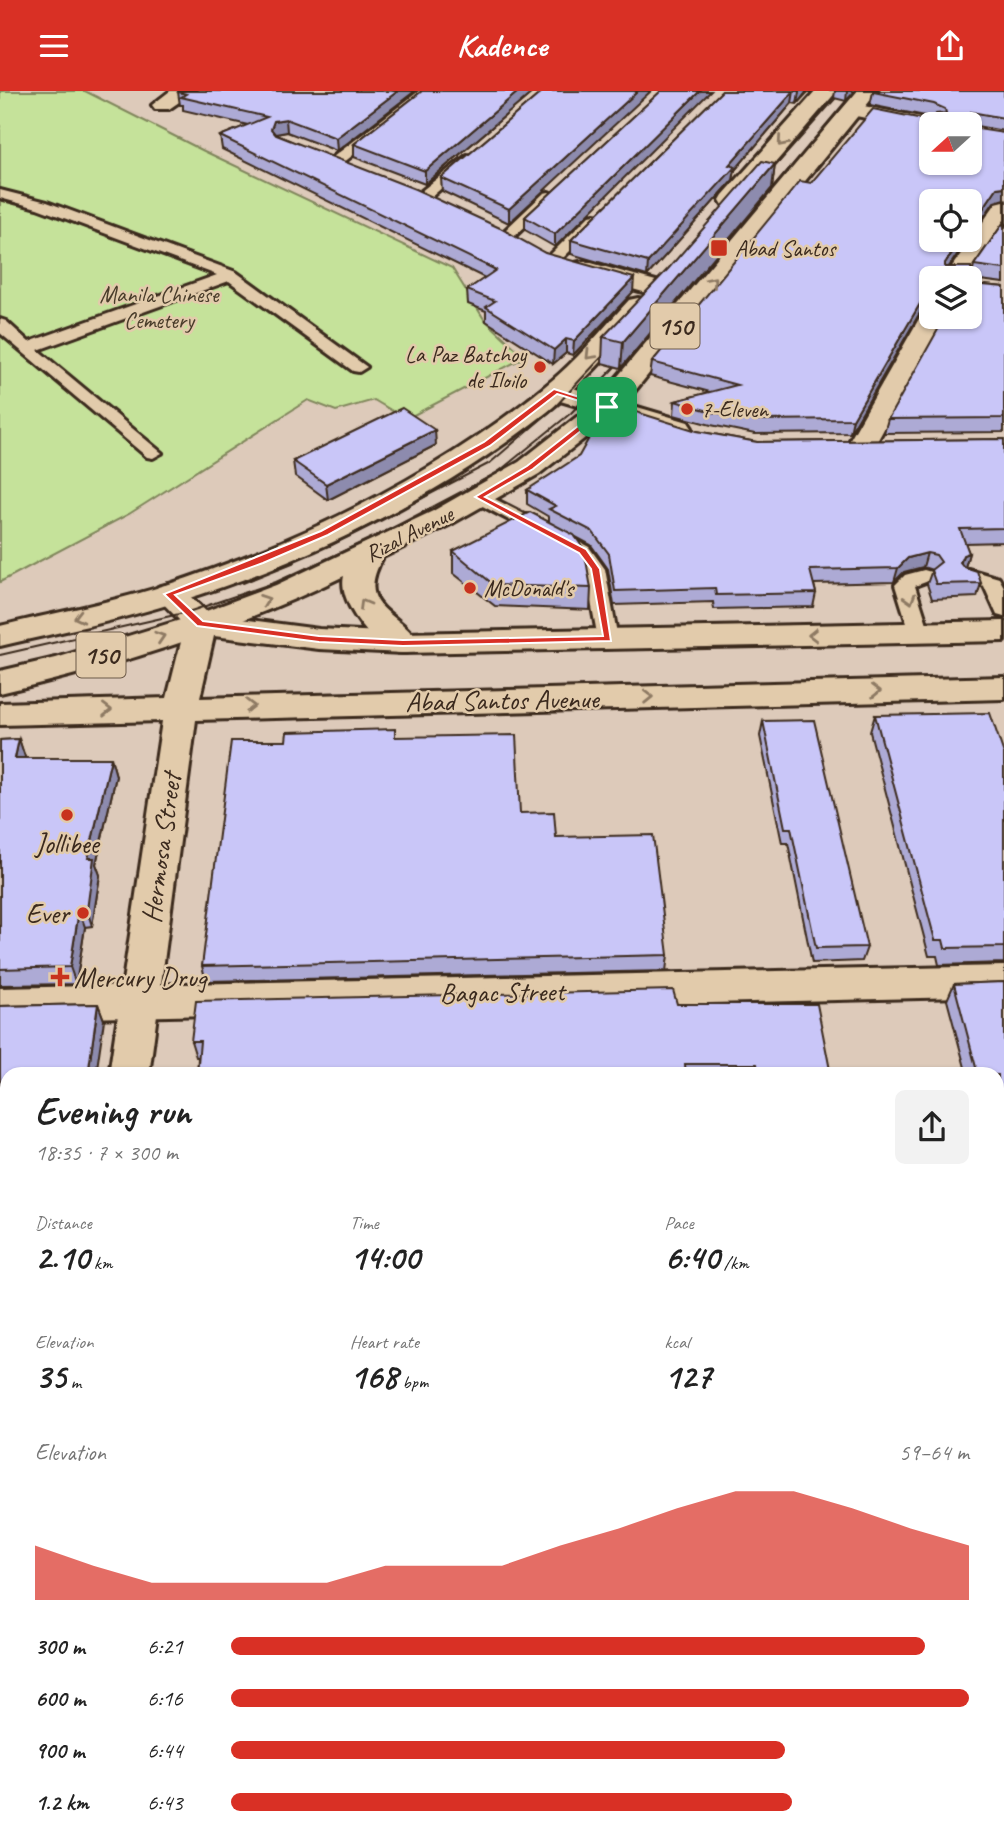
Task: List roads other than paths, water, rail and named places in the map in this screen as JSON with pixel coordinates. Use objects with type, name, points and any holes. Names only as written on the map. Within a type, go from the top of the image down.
[{"type":"main road","points":[[162,105],[185,91]]},
{"type":"main road","points":[[718,215],[830,91],[919,121]]},
{"type":"main road","name":"Rizal Avenue","points":[[0,682],[61,668],[201,624],[287,592],[370,554],[530,467],[607,407],[861,100]]},
{"type":"main road","points":[[312,150],[363,170]]},
{"type":"main road","points":[[401,185],[449,206]]},
{"type":"main road","points":[[976,266],[1004,208]]},
{"type":"main road","points":[[485,223],[554,259],[654,288]]},
{"type":"main road","name":"Rizal Avenue","points":[[0,636],[169,594],[260,561],[324,533],[487,444],[556,391],[672,267]]},
{"type":"main road","points":[[861,445],[926,329]]},
{"type":"main road","points":[[556,391],[706,436]]},
{"type":"main road","points":[[370,554],[359,569],[356,583],[359,599],[383,628],[403,643]]},
{"type":"main road","points":[[169,594],[201,624]]},
{"type":"main road","name":"Abad Santos Avenue","points":[[201,624],[319,639],[403,643],[1004,631]]},
{"type":"main road","name":"Hermosa Street","points":[[130,1067],[181,708],[201,624]]},
{"type":"main road","name":"Abad Santos Avenue","points":[[0,714],[1004,688]]},
{"type":"main road","name":"Bagac Street","points":[[0,1004],[1004,981]]},
{"type":"lane","points":[[338,160],[427,91]]},
{"type":"lane","points":[[425,195],[476,152]]},
{"type":"lane","points":[[509,234],[557,189]]},
{"type":"lane","points":[[0,194],[42,205],[231,275],[359,367]]},
{"type":"lane","points":[[554,259],[603,210]]},
{"type":"lane","points":[[26,349],[231,275]]},
{"type":"lane","points":[[0,324],[26,349],[153,453]]},
{"type":"lane","points":[[479,497],[582,551],[595,569],[608,639]]},
{"type":"lane","points":[[968,575],[992,582],[1004,611]]},
{"type":"lane","points":[[920,633],[905,585],[912,579],[924,576]]},
{"type":"tram line","points":[[763,180],[842,91]]},
{"type":"tram line","points":[[676,301],[856,91]]},
{"type":"tram line","points":[[330,546],[490,463],[553,409],[615,343]]},
{"type":"tram line","points":[[0,655],[188,612],[276,582],[381,534],[497,473],[571,413],[628,353]]},
{"type":"tram line","points":[[243,583],[295,562]]},
{"type":"place","name":"Abad Santos","points":[[719,248]]},
{"type":"place","name":"La Paz Batchoy de Iloilo","points":[[540,367]]},
{"type":"place","name":"7-Eleven","points":[[687,409]]},
{"type":"place","name":"McDonald's","points":[[470,588]]},
{"type":"place","name":"Jollibee","points":[[67,815]]},
{"type":"place","name":"Ever","points":[[83,913]]},
{"type":"place","name":"Mercury Drug","points":[[60,977]]},
{"type":"park label","name":"Manila Chinese Cemetery","points":[[159,307]]}]
